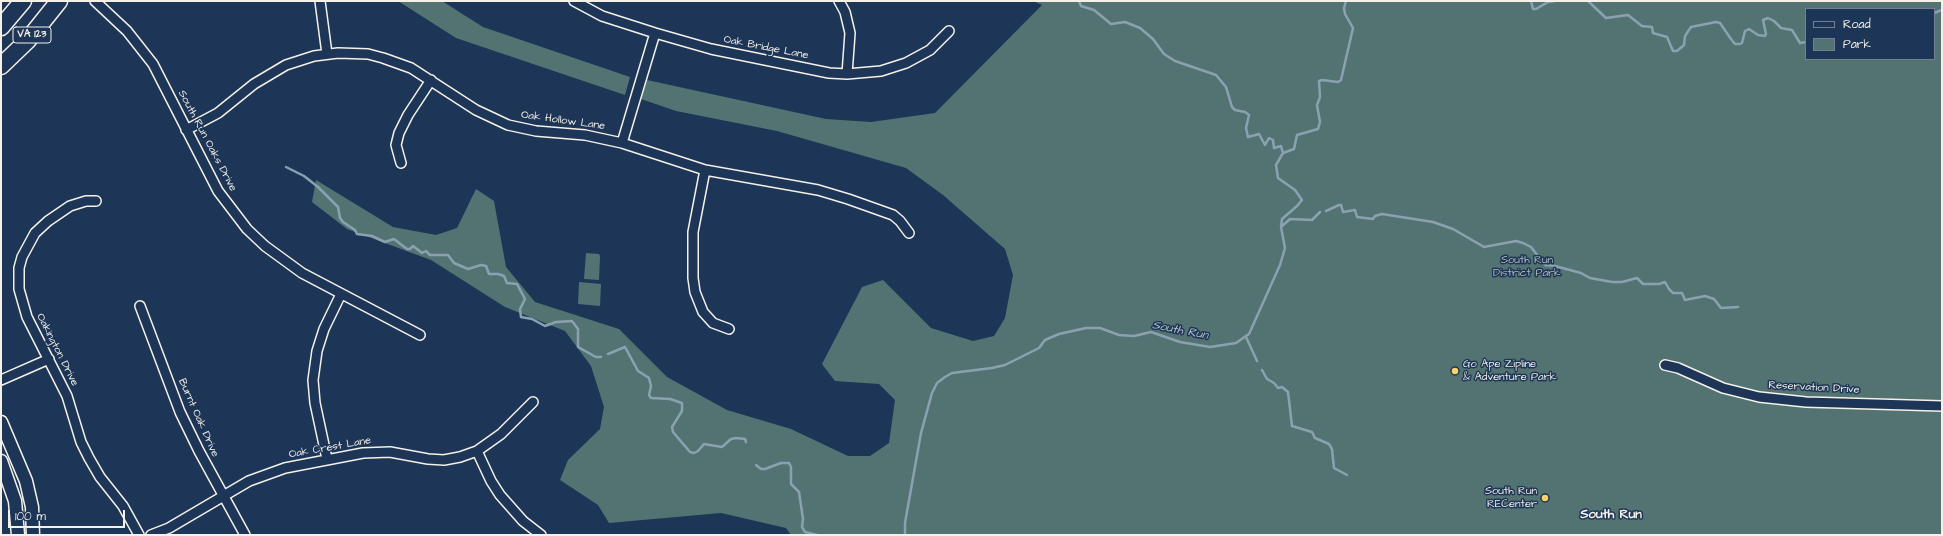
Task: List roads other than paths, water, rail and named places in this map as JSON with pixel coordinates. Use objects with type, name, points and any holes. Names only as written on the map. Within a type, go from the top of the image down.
[{"type":"highway","name":"VA 123","points":[[1,27],[23,1]]},
{"type":"highway","name":"VA 123","points":[[1,66],[27,41],[59,1]]},
{"type":"main road","points":[[1,422],[26,481],[32,507],[33,535]]},
{"type":"main road","points":[[1,461],[15,501],[18,535]]},
{"type":"street","name":"South Run Oaks Drive","points":[[95,1],[118,21],[141,48],[162,80],[218,191],[247,229],[286,262],[341,294],[420,335]]},
{"type":"street","points":[[320,1],[327,54]]},
{"type":"street","name":"Oak Bridge Lane","points":[[574,1],[584,4],[602,16],[710,49],[829,73],[847,74],[881,71],[906,63],[930,50],[948,31]]},
{"type":"street","points":[[839,1],[845,12],[850,33],[847,74]]},
{"type":"street","points":[[622,143],[655,33]]},
{"type":"street","name":"Oak Hollow Lane","points":[[186,130],[218,113],[254,84],[274,71],[301,59],[327,54],[354,53],[383,58],[411,68],[476,110],[508,125],[536,131],[585,135],[622,143],[705,170],[790,184],[848,199],[893,215],[900,221],[909,233]]},
{"type":"street","points":[[401,163],[396,144],[399,133],[431,80]]},
{"type":"street","points":[[705,170],[693,232],[693,278],[703,312],[713,323],[729,330]]},
{"type":"street","name":"Oakington Drive","points":[[96,201],[76,203],[48,221],[32,238],[22,258],[18,280],[21,300],[27,317],[67,396],[81,442],[100,477],[123,506],[139,535]]},
{"type":"street","points":[[327,459],[315,403],[313,380],[315,360],[324,329],[341,294]]},
{"type":"street","name":"Burnt Oak Drive","points":[[140,306],[180,412],[223,496],[245,535]]},
{"type":"street","points":[[1,380],[49,359]]},
{"type":"street","name":"Reservation Drive","points":[[1666,365],[1678,368],[1723,388],[1759,397],[1806,402],[1942,406]]},
{"type":"street","name":"Oak Crest Lane","points":[[151,535],[169,528],[249,481],[269,473],[327,459],[380,451],[444,460],[460,457],[477,451],[501,434],[533,402]]},
{"type":"street","points":[[477,451],[491,481],[500,495],[523,521],[541,535]]},
{"type":"waterway","points":[[1079,1],[1081,6],[1094,10],[1111,24],[1125,22],[1140,28],[1153,39],[1164,54],[1175,61],[1216,75],[1226,87],[1232,107],[1235,110],[1245,112],[1249,115],[1246,128],[1248,137],[1259,134],[1265,145],[1269,138],[1273,140],[1274,148],[1281,146],[1283,153]]},
{"type":"waterway","name":"South Run","points":[[905,535],[905,523],[921,433],[932,393],[937,383],[945,377],[952,373],[1005,365],[1039,348],[1045,340],[1059,334],[1086,328],[1100,328],[1119,335],[1134,336],[1151,332],[1180,342],[1210,347],[1236,343],[1249,334],[1280,265],[1285,248],[1281,227],[1282,219],[1302,200],[1295,190],[1278,178],[1276,165],[1283,153],[1294,149],[1297,135],[1318,129],[1320,122],[1317,105],[1320,97],[1319,81],[1338,82],[1341,80],[1353,28],[1345,14],[1344,8],[1346,1]]},
{"type":"waterway","points":[[1531,1],[1533,9],[1536,9],[1548,2],[1555,1]]},
{"type":"waterway","points":[[1588,1],[1606,18],[1628,15],[1642,26],[1652,27],[1653,33],[1667,37],[1673,51],[1677,51],[1684,45],[1685,36],[1691,27],[1716,22],[1720,23],[1735,44],[1740,44],[1742,43],[1745,31],[1749,29],[1758,35],[1765,36],[1766,34],[1763,20],[1768,18],[1774,21],[1781,28],[1792,30],[1800,43],[1805,42]]},
{"type":"waterway","points":[[1935,13],[1942,10]]},
{"type":"waterway","points":[[286,167],[304,176],[318,187],[338,207],[340,218],[343,222],[355,230],[357,234],[372,236],[385,242],[394,239],[407,249],[410,249],[413,246],[422,253],[426,251],[430,255],[448,255],[454,263],[468,269],[481,265],[486,266],[489,274],[504,276],[507,283],[517,284],[525,299],[520,309],[521,317],[532,319],[545,326],[556,322],[572,321],[578,329],[578,347],[596,357],[601,357]]},
{"type":"waterway","points":[[1326,211],[1341,205],[1343,212],[1355,210],[1357,217],[1373,219],[1375,216],[1382,214],[1433,222],[1453,229],[1484,247],[1516,241],[1531,247],[1545,265],[1581,273],[1590,278],[1612,282],[1622,282],[1637,278],[1643,284],[1659,284],[1665,282],[1673,293],[1682,293],[1685,300],[1705,296],[1714,299],[1721,308],[1738,307]]},
{"type":"waterway","points":[[1281,227],[1290,219],[1312,220],[1320,212]]},
{"type":"waterway","points":[[1246,337],[1257,361]]},
{"type":"waterway","points":[[608,354],[625,347],[638,371],[649,378],[651,386],[649,395],[651,398],[670,399],[682,403],[682,411],[672,427],[673,432],[690,452],[694,453],[698,451],[704,444],[722,447],[731,439],[736,438],[745,439],[746,442]]},
{"type":"waterway","points":[[1262,370],[1267,379],[1274,383],[1278,388],[1282,387],[1288,392],[1292,426],[1312,432],[1315,438],[1329,444],[1332,449],[1334,468],[1347,475]]},
{"type":"waterway","points":[[756,465],[761,469],[765,469],[781,463],[789,463],[791,467],[791,484],[799,492],[803,519],[802,527],[805,532],[817,535]]},
{"type":"place","name":"Go Ape Zipline & Adventure Park","points":[[1455,371]]},
{"type":"place","name":"South Run RECenter","points":[[1545,498]]},
{"type":"district","name":"South Run","points":[[1611,515]]},
{"type":"park label","name":"South Run District Park","points":[[1527,267]]}]
